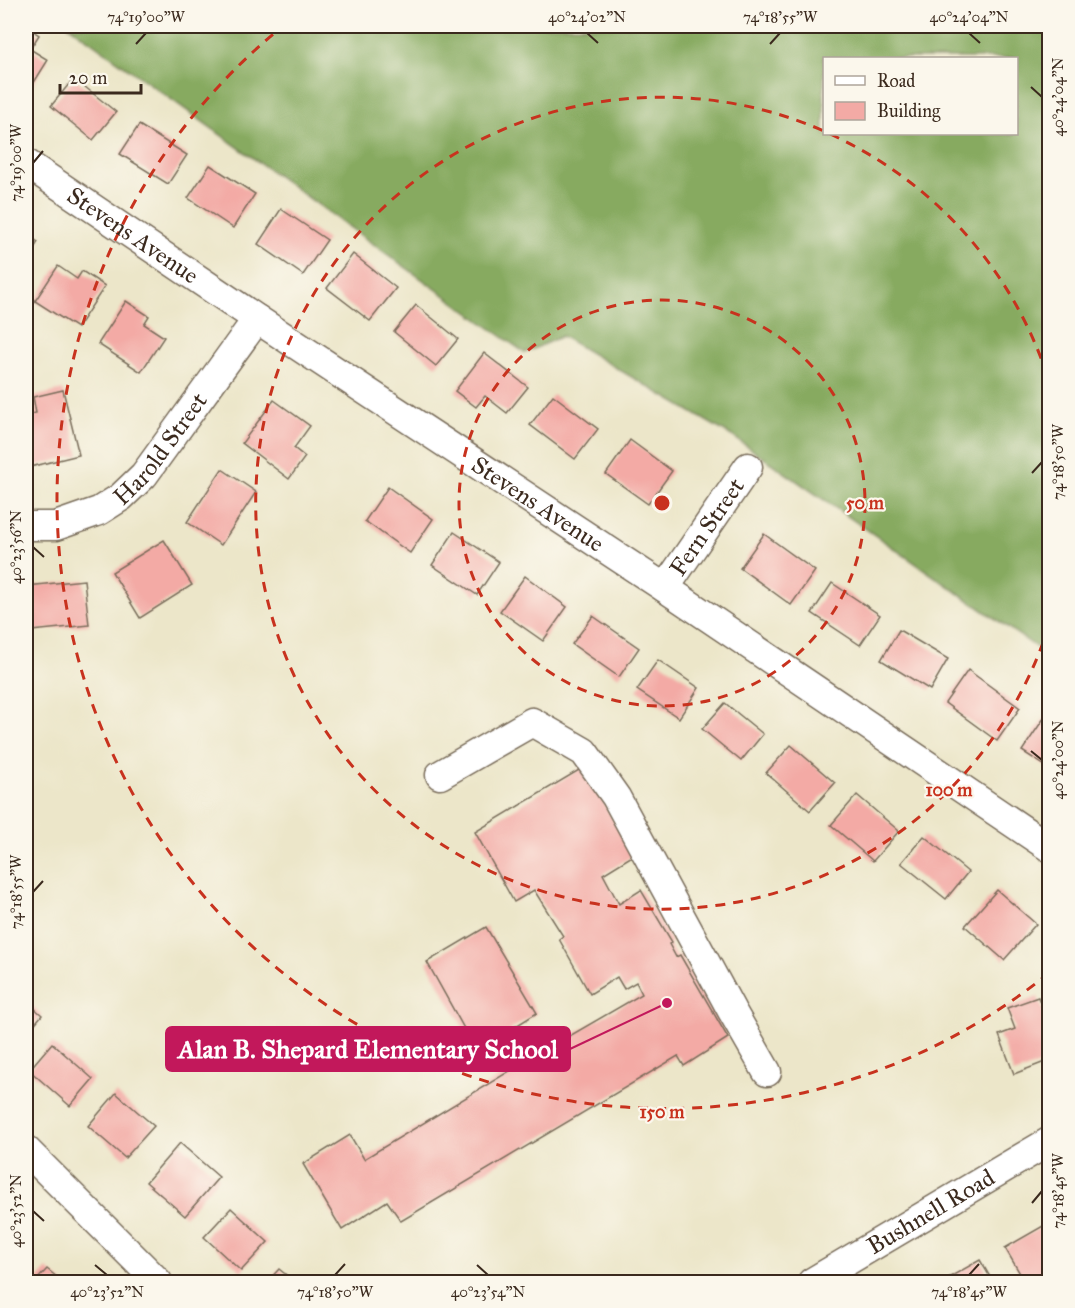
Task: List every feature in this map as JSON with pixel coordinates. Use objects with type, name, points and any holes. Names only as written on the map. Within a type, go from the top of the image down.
[{"type":"street","name":"Stevens Avenue","points":[[26,163],[257,319],[665,588],[1050,848]]},
{"type":"street","name":"Harold Street","points":[[26,526],[56,526],[99,511],[121,497],[144,475],[257,319]]},
{"type":"street","name":"Fern Street","points":[[665,588],[748,467]]},
{"type":"street","points":[[440,775],[532,722],[584,752],[616,797],[767,1072]]},
{"type":"street","name":"Bushnell Road","points":[[812,1282],[1050,1142]]},
{"type":"street","points":[[26,1150],[158,1282]]},
{"type":"green space","points":[[69,26],[1049,26],[1049,656],[732,436],[562,336],[525,353]]},
{"type":"building","points":[[26,26],[39,35],[30,49],[48,60],[28,92],[26,90]]},
{"type":"building","points":[[74,78],[116,112],[93,140],[51,106]]},
{"type":"building","points":[[139,125],[187,155],[168,184],[120,154]]},
{"type":"building","points":[[210,165],[255,194],[233,228],[188,198]]},
{"type":"building","points":[[281,209],[327,240],[303,275],[258,244]]},
{"type":"building","points":[[26,234],[38,242],[26,261]]},
{"type":"building","points":[[353,254],[396,288],[370,321],[327,288]]},
{"type":"building","points":[[58,266],[77,279],[82,271],[105,286],[77,328],[35,301]]},
{"type":"building","points":[[126,301],[149,316],[144,324],[164,337],[141,372],[98,344]]},
{"type":"building","points":[[416,305],[458,339],[436,366],[394,332]]},
{"type":"building","points":[[484,353],[528,387],[507,413],[485,396],[476,407],[455,391]]},
{"type":"building","points":[[63,390],[79,455],[26,468],[26,415],[36,413],[33,397]]},
{"type":"building","points":[[553,395],[598,429],[575,459],[530,425]]},
{"type":"building","points":[[274,400],[310,426],[294,448],[305,457],[289,479],[242,443]]},
{"type":"building","points":[[630,440],[672,471],[648,504],[606,474]]},
{"type":"building","points":[[222,469],[256,492],[221,545],[187,522]]},
{"type":"building","points":[[388,487],[433,519],[410,553],[365,521]]},
{"type":"building","points":[[454,532],[499,562],[477,595],[432,565]]},
{"type":"building","points":[[764,534],[815,571],[791,605],[740,568]]},
{"type":"building","points":[[164,540],[192,585],[140,618],[112,572]]},
{"type":"building","points":[[525,576],[567,607],[543,641],[500,611]]},
{"type":"building","points":[[84,580],[89,625],[32,631],[27,586]]},
{"type":"building","points":[[832,583],[880,615],[860,645],[812,613]]},
{"type":"building","points":[[593,616],[639,648],[619,677],[572,644]]},
{"type":"building","points":[[899,630],[948,659],[930,690],[881,660]]},
{"type":"building","points":[[658,660],[699,688],[679,718],[637,690]]},
{"type":"building","points":[[968,670],[1020,708],[997,741],[945,703]]},
{"type":"building","points":[[725,703],[763,734],[741,761],[702,729]]},
{"type":"building","points":[[1050,709],[1050,769],[1022,751]]},
{"type":"building","points":[[791,745],[835,783],[810,811],[766,773]]},
{"type":"building","points":[[584,767],[634,855],[603,874],[619,904],[641,890],[672,942],[669,944],[676,957],[680,955],[728,1038],[684,1066],[678,1056],[401,1221],[387,1201],[342,1230],[303,1164],[350,1135],[364,1159],[518,1066],[501,1035],[476,1050],[427,962],[486,927],[537,1013],[511,1029],[530,1059],[642,994],[636,982],[624,989],[617,977],[590,994],[559,939],[563,936],[534,890],[514,902],[475,832]]},
{"type":"building","points":[[857,795],[899,831],[873,861],[831,825]]},
{"type":"building","points":[[924,836],[968,872],[946,899],[901,863]]},
{"type":"building","points":[[997,890],[1036,924],[1004,960],[965,926]]},
{"type":"building","points":[[1038,997],[1050,1028],[1050,1060],[1014,1074],[999,1035],[1015,1029],[1007,1008]]},
{"type":"building","points":[[26,1001],[42,1015],[26,1034]]},
{"type":"building","points":[[52,1043],[93,1079],[70,1106],[29,1070]]},
{"type":"building","points":[[116,1093],[154,1126],[125,1158],[88,1126]]},
{"type":"building","points":[[180,1143],[219,1177],[185,1216],[146,1182]]},
{"type":"building","points":[[231,1208],[268,1242],[241,1271],[204,1237]]},
{"type":"building","points":[[1050,1222],[1050,1282],[1025,1282],[1005,1248]]},
{"type":"building","points":[[980,1260],[993,1282],[941,1282]]},
{"type":"building","points":[[47,1269],[63,1282],[35,1282]]},
{"type":"building","points":[[279,1269],[295,1282],[267,1282]]},
{"type":"place","name":"Alan B. Shepard Elementary School","points":[[667,1003]]}]
